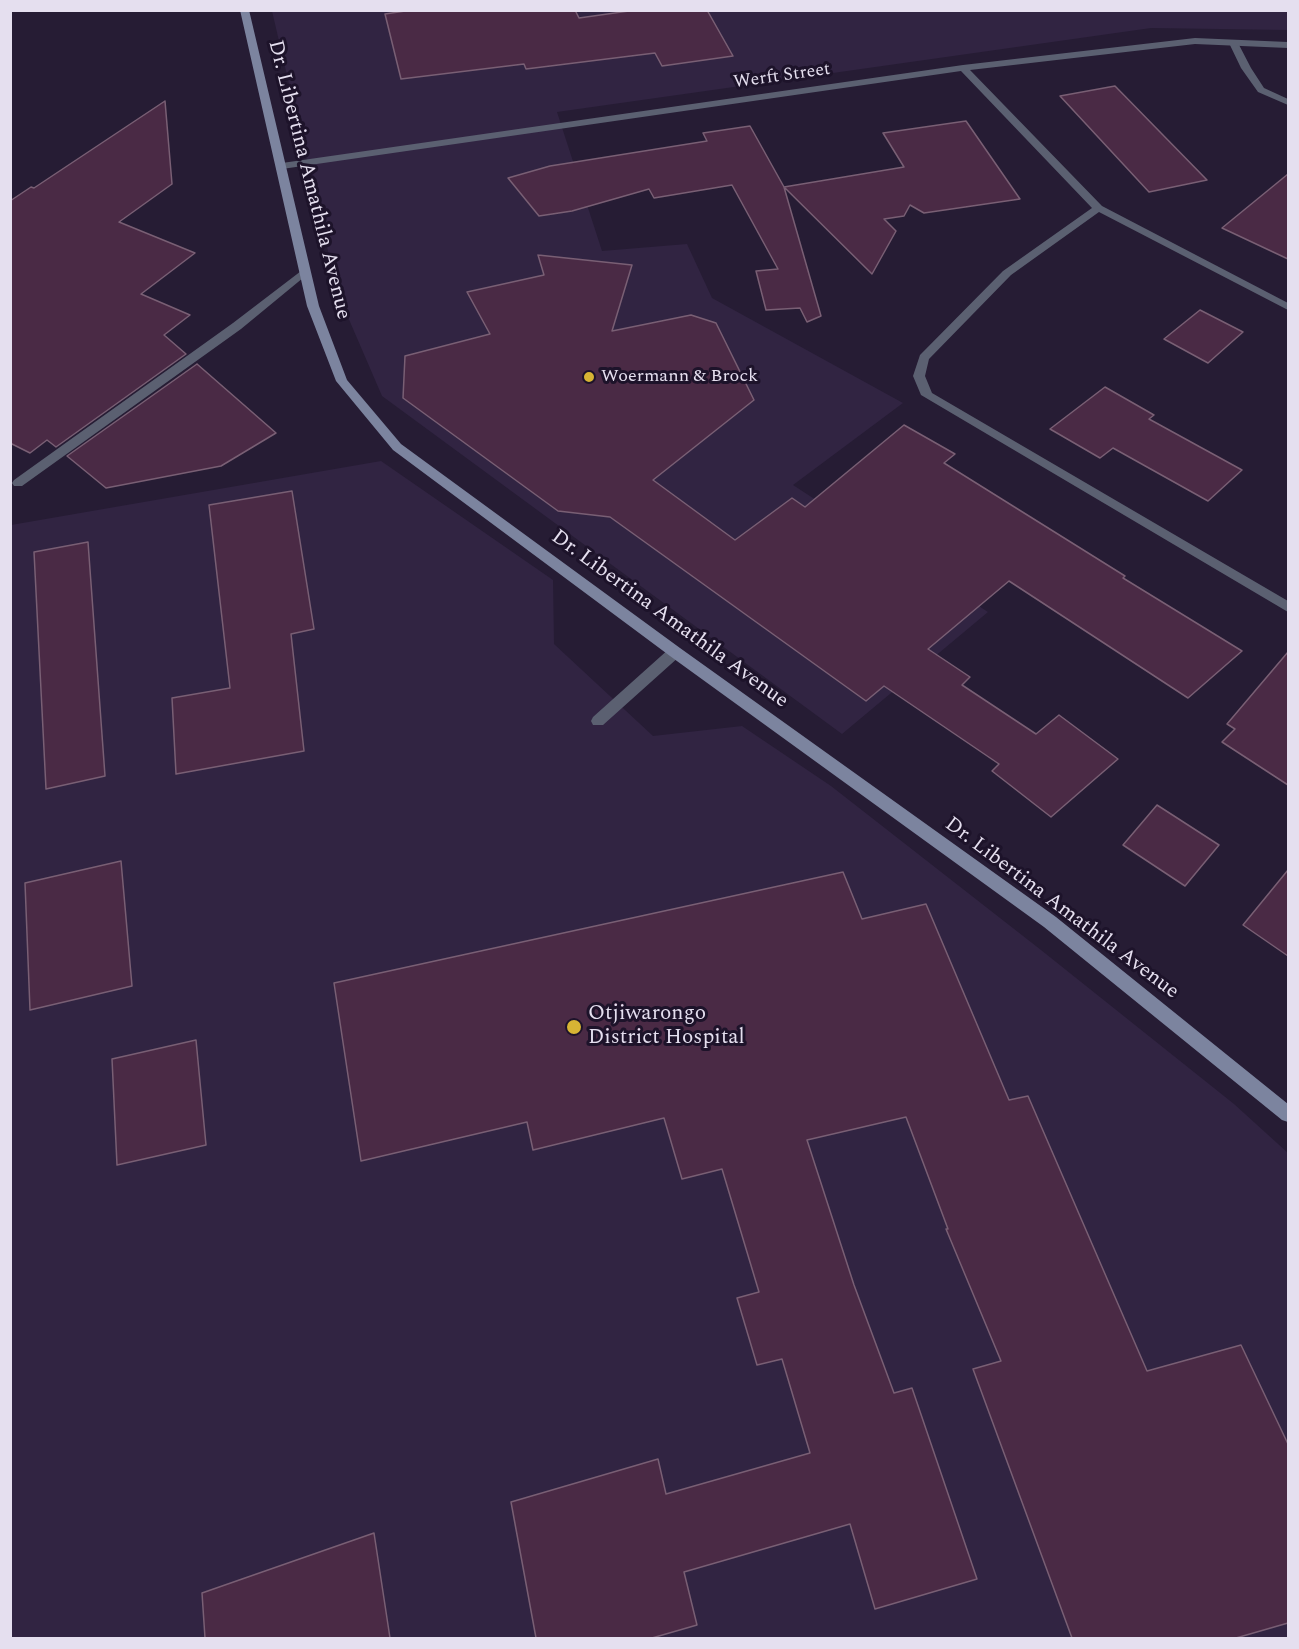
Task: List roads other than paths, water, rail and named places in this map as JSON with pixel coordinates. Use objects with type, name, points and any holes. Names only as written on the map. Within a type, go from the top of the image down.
[{"type":"street","name":"Dr. Libertina Amathila Avenue","points":[[244,10],[314,306],[342,381],[397,447],[675,652],[1050,922],[1288,1114]]},
{"type":"street","name":"Werft Street","points":[[282,166],[963,68],[1195,41],[1288,45]]},
{"type":"street","points":[[1234,43],[1246,68],[1261,90],[1288,102]]},
{"type":"street","points":[[963,68],[1098,208],[1288,307]]},
{"type":"street","points":[[1098,208],[1007,273],[924,358],[919,376],[927,395],[1288,607]]},
{"type":"street","points":[[18,483],[237,326],[305,271]]},
{"type":"street","points":[[598,721],[675,652]]},
{"type":"place","name":"Woermann & Brock","points":[[589,377]]},
{"type":"place","name":"Otjiwarongo District Hospital","points":[[574,1027]]}]
